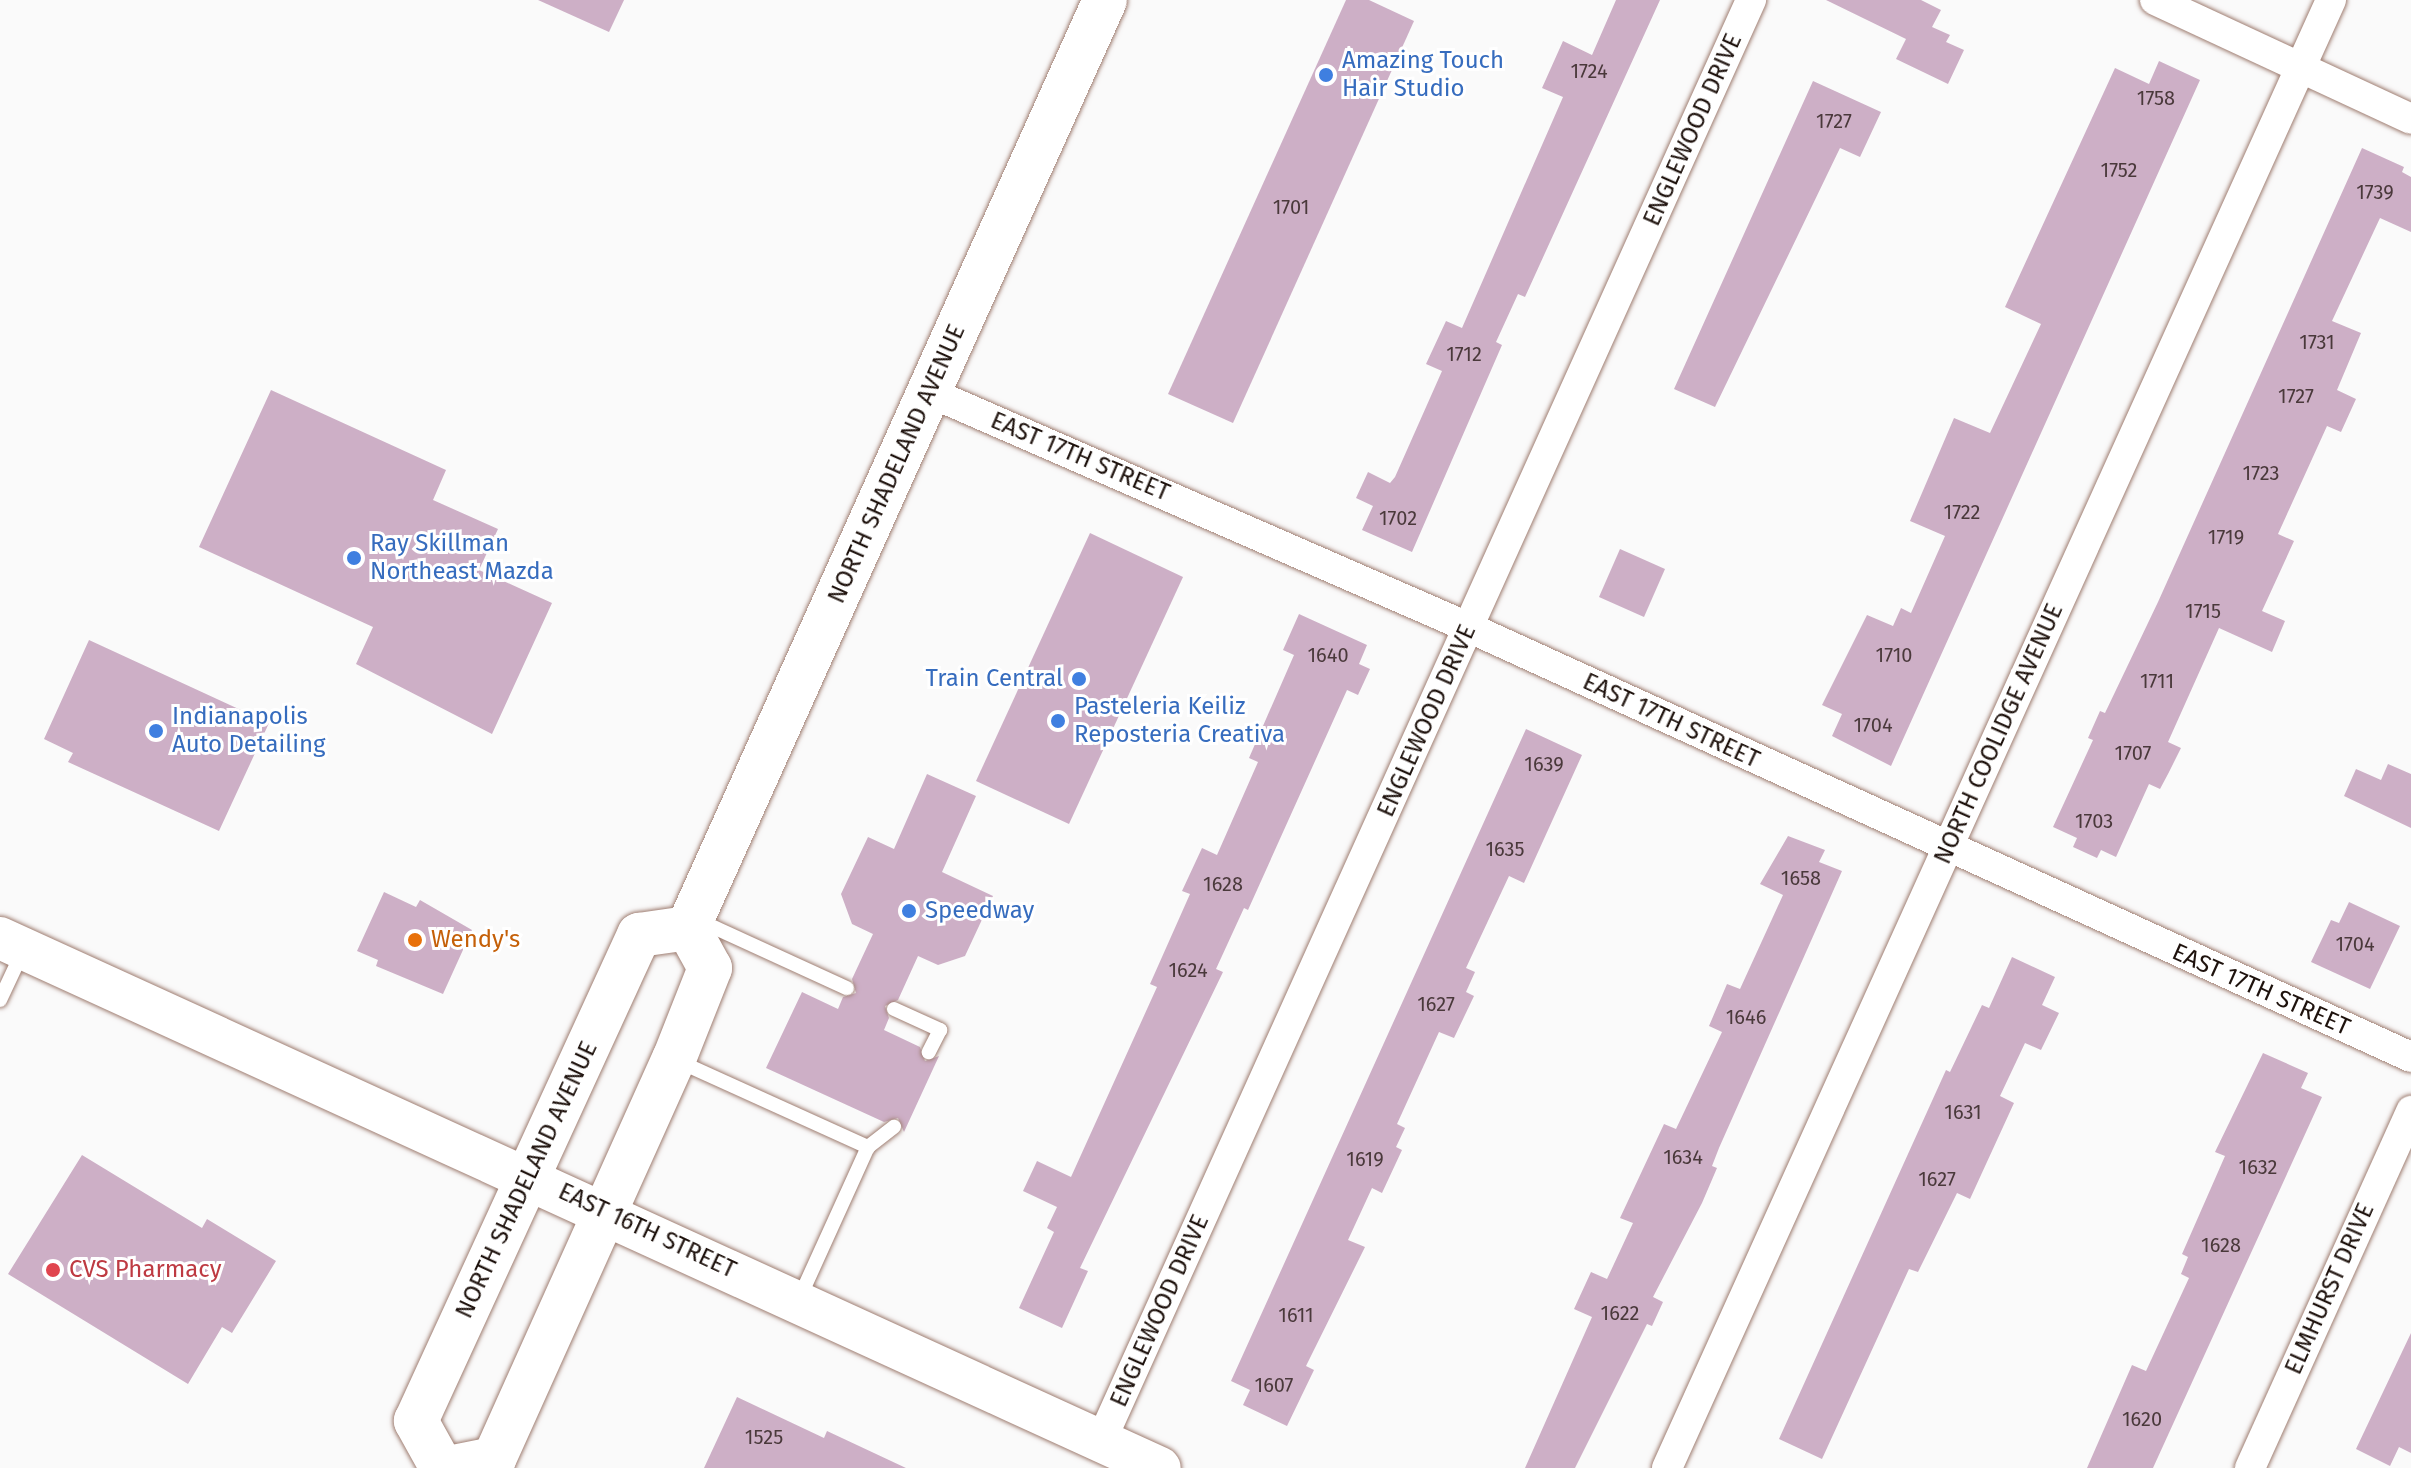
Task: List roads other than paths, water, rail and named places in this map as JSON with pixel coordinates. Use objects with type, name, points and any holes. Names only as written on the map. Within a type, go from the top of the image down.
[{"type":"main road","name":"NORTH SHADELAND AVENUE","points":[[442,1468],[416,1421],[639,935],[690,922],[1105,0]]},
{"type":"main road","points":[[448,1468],[494,1459],[674,1059],[710,968],[690,922]]},
{"type":"street","name":"ENGLEWOOD DRIVE","points":[[1101,1441],[1751,0]]},
{"type":"street","points":[[2155,0],[2411,119]]},
{"type":"street","name":"NORTH COOLIDGE AVENUE","points":[[1667,1468],[2331,0]]},
{"type":"street","name":"EAST 17TH STREET","points":[[929,392],[1470,628],[2411,1057]]},
{"type":"street","name":"EAST 16TH STREET","points":[[12,943],[529,1176],[1160,1468]]},
{"type":"street","name":"ELMHURST DRIVE","points":[[2250,1468],[2411,1111]]},
{"type":"lane","points":[[690,922],[847,988]]},
{"type":"lane","points":[[0,1000],[12,943]]},
{"type":"lane","points":[[894,1009],[940,1030],[929,1052]]},
{"type":"lane","points":[[674,1059],[868,1147]]},
{"type":"lane","points":[[798,1300],[868,1147],[894,1127]]},
{"type":"place","name":"Amazing Touch Hair Studio","points":[[1326,75]]},
{"type":"place","name":"Ray Skillman Northeast Mazda","points":[[354,558]]},
{"type":"place","name":"Train Central","points":[[1079,679]]},
{"type":"place","name":"Pasteleria Keiliz Reposteria Creativa","points":[[1058,721]]},
{"type":"place","name":"Indianapolis Auto Detailing","points":[[156,731]]},
{"type":"place","name":"Speedway","points":[[909,911]]},
{"type":"place","name":"Wendy's","points":[[415,940]]},
{"type":"place","name":"CVS Pharmacy","points":[[53,1270]]}]
